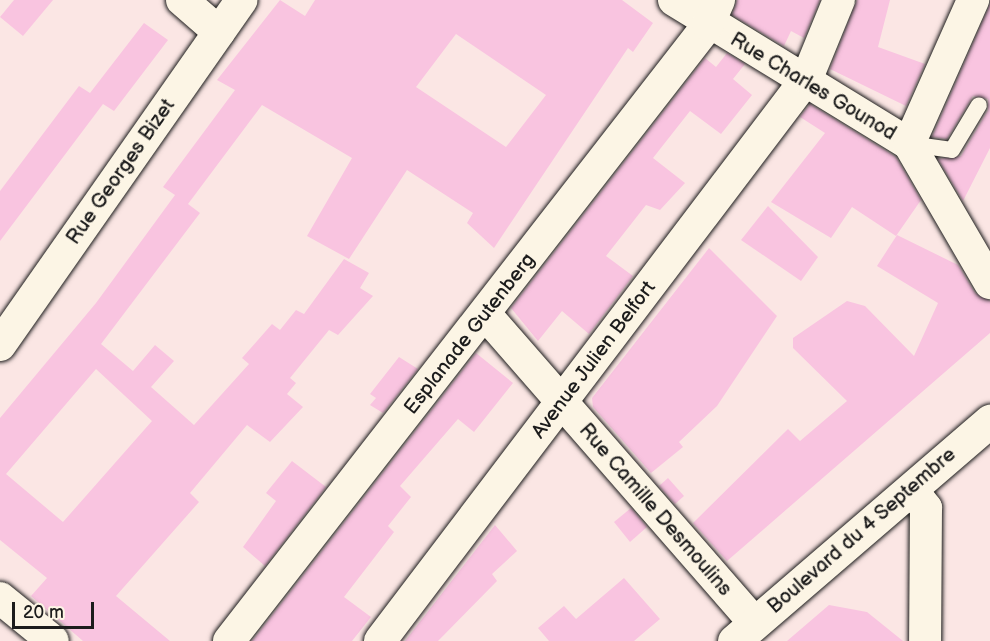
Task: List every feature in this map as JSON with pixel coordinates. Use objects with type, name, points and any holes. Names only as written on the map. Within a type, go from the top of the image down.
[{"type":"street","points":[[182,0],[219,32]]},
{"type":"street","name":"Rue Georges Bizet","points":[[0,345],[243,0]]},
{"type":"street","name":"Rue Charles Gounod","points":[[674,0],[713,13],[807,78],[909,144],[990,283]]},
{"type":"street","name":"Avenue Julien Belfort","points":[[380,641],[807,78],[839,0]]},
{"type":"street","points":[[909,144],[978,8]]},
{"type":"street","name":"Esplanade Gutenberg","points":[[229,641],[486,315],[713,13]]},
{"type":"street","name":"Rue Camille Desmoulins","points":[[486,315],[745,632]]},
{"type":"street","name":"Boulevard du 4 Septembre","points":[[745,632],[990,421]]},
{"type":"street","points":[[912,490],[926,508],[925,641]]},
{"type":"street","points":[[0,598],[53,641]]},
{"type":"lane","points":[[909,144],[952,150],[979,105]]},
{"type":"building","points":[[14,0],[53,0],[23,36],[0,17]]},
{"type":"building","points":[[280,0],[305,16],[315,0],[622,0],[653,23],[633,52],[628,48],[494,248],[467,223],[473,213],[407,170],[349,259],[307,236],[352,158],[262,105],[188,204],[200,213],[101,344],[133,371],[155,345],[174,361],[151,387],[194,425],[249,364],[242,358],[272,324],[280,330],[296,310],[304,314],[344,259],[369,273],[360,288],[373,296],[338,335],[329,330],[290,378],[296,383],[287,394],[303,407],[270,442],[247,425],[190,493],[199,502],[116,596],[170,641],[83,641],[31,596],[47,578],[0,540],[0,418],[96,303],[175,195],[163,187],[235,90],[217,80]],"holes":[[[456,34],[546,95],[506,147],[416,87]],[[96,369],[152,421],[63,522],[6,474]]]},
{"type":"building","points":[[737,0],[820,0],[804,38],[791,31],[784,46],[732,15]]},
{"type":"building","points":[[857,0],[890,0],[878,47],[925,64],[906,106],[830,69]]},
{"type":"building","points":[[990,4],[990,148],[963,201],[938,159],[961,156],[988,110],[988,99],[973,96],[947,139],[932,137]]},
{"type":"building","points":[[144,23],[168,40],[114,111],[103,104],[0,241],[0,191],[79,86],[90,93]]},
{"type":"building","points":[[727,53],[745,64],[733,79],[752,95],[721,134],[690,111],[653,158],[685,183],[660,210],[646,205],[606,256],[633,276],[589,334],[562,311],[538,341],[511,308],[705,58],[716,67]]},
{"type":"building","points":[[810,104],[896,157],[921,200],[896,236],[852,207],[831,238],[771,202],[825,133],[800,117]]},
{"type":"building","points":[[768,206],[818,257],[801,281],[741,240]]},
{"type":"building","points":[[897,235],[958,265],[975,293],[990,301],[990,333],[727,561],[693,523],[788,429],[800,441],[847,401],[793,348],[793,338],[847,301],[865,306],[914,356],[938,303],[877,266]]},
{"type":"building","points":[[709,248],[777,316],[717,406],[679,442],[683,447],[651,473],[593,407],[592,398]]},
{"type":"building","points":[[476,353],[513,383],[474,432],[458,419],[400,486],[411,497],[388,526],[394,532],[344,597],[371,617],[352,641],[252,641]]},
{"type":"building","points":[[399,357],[418,369],[383,413],[370,405],[376,398],[370,394]]},
{"type":"building","points":[[292,461],[326,487],[265,566],[243,547],[276,501],[266,493]]},
{"type":"building","points":[[668,478],[684,496],[675,504],[659,486]]},
{"type":"building","points":[[631,508],[647,527],[630,542],[614,522]]},
{"type":"building","points":[[495,525],[517,551],[492,574],[497,581],[438,641],[405,641]]},
{"type":"building","points":[[624,578],[660,619],[634,641],[549,641],[538,628],[564,606],[576,619]]},
{"type":"building","points":[[829,605],[867,612],[903,641],[787,641]]}]
